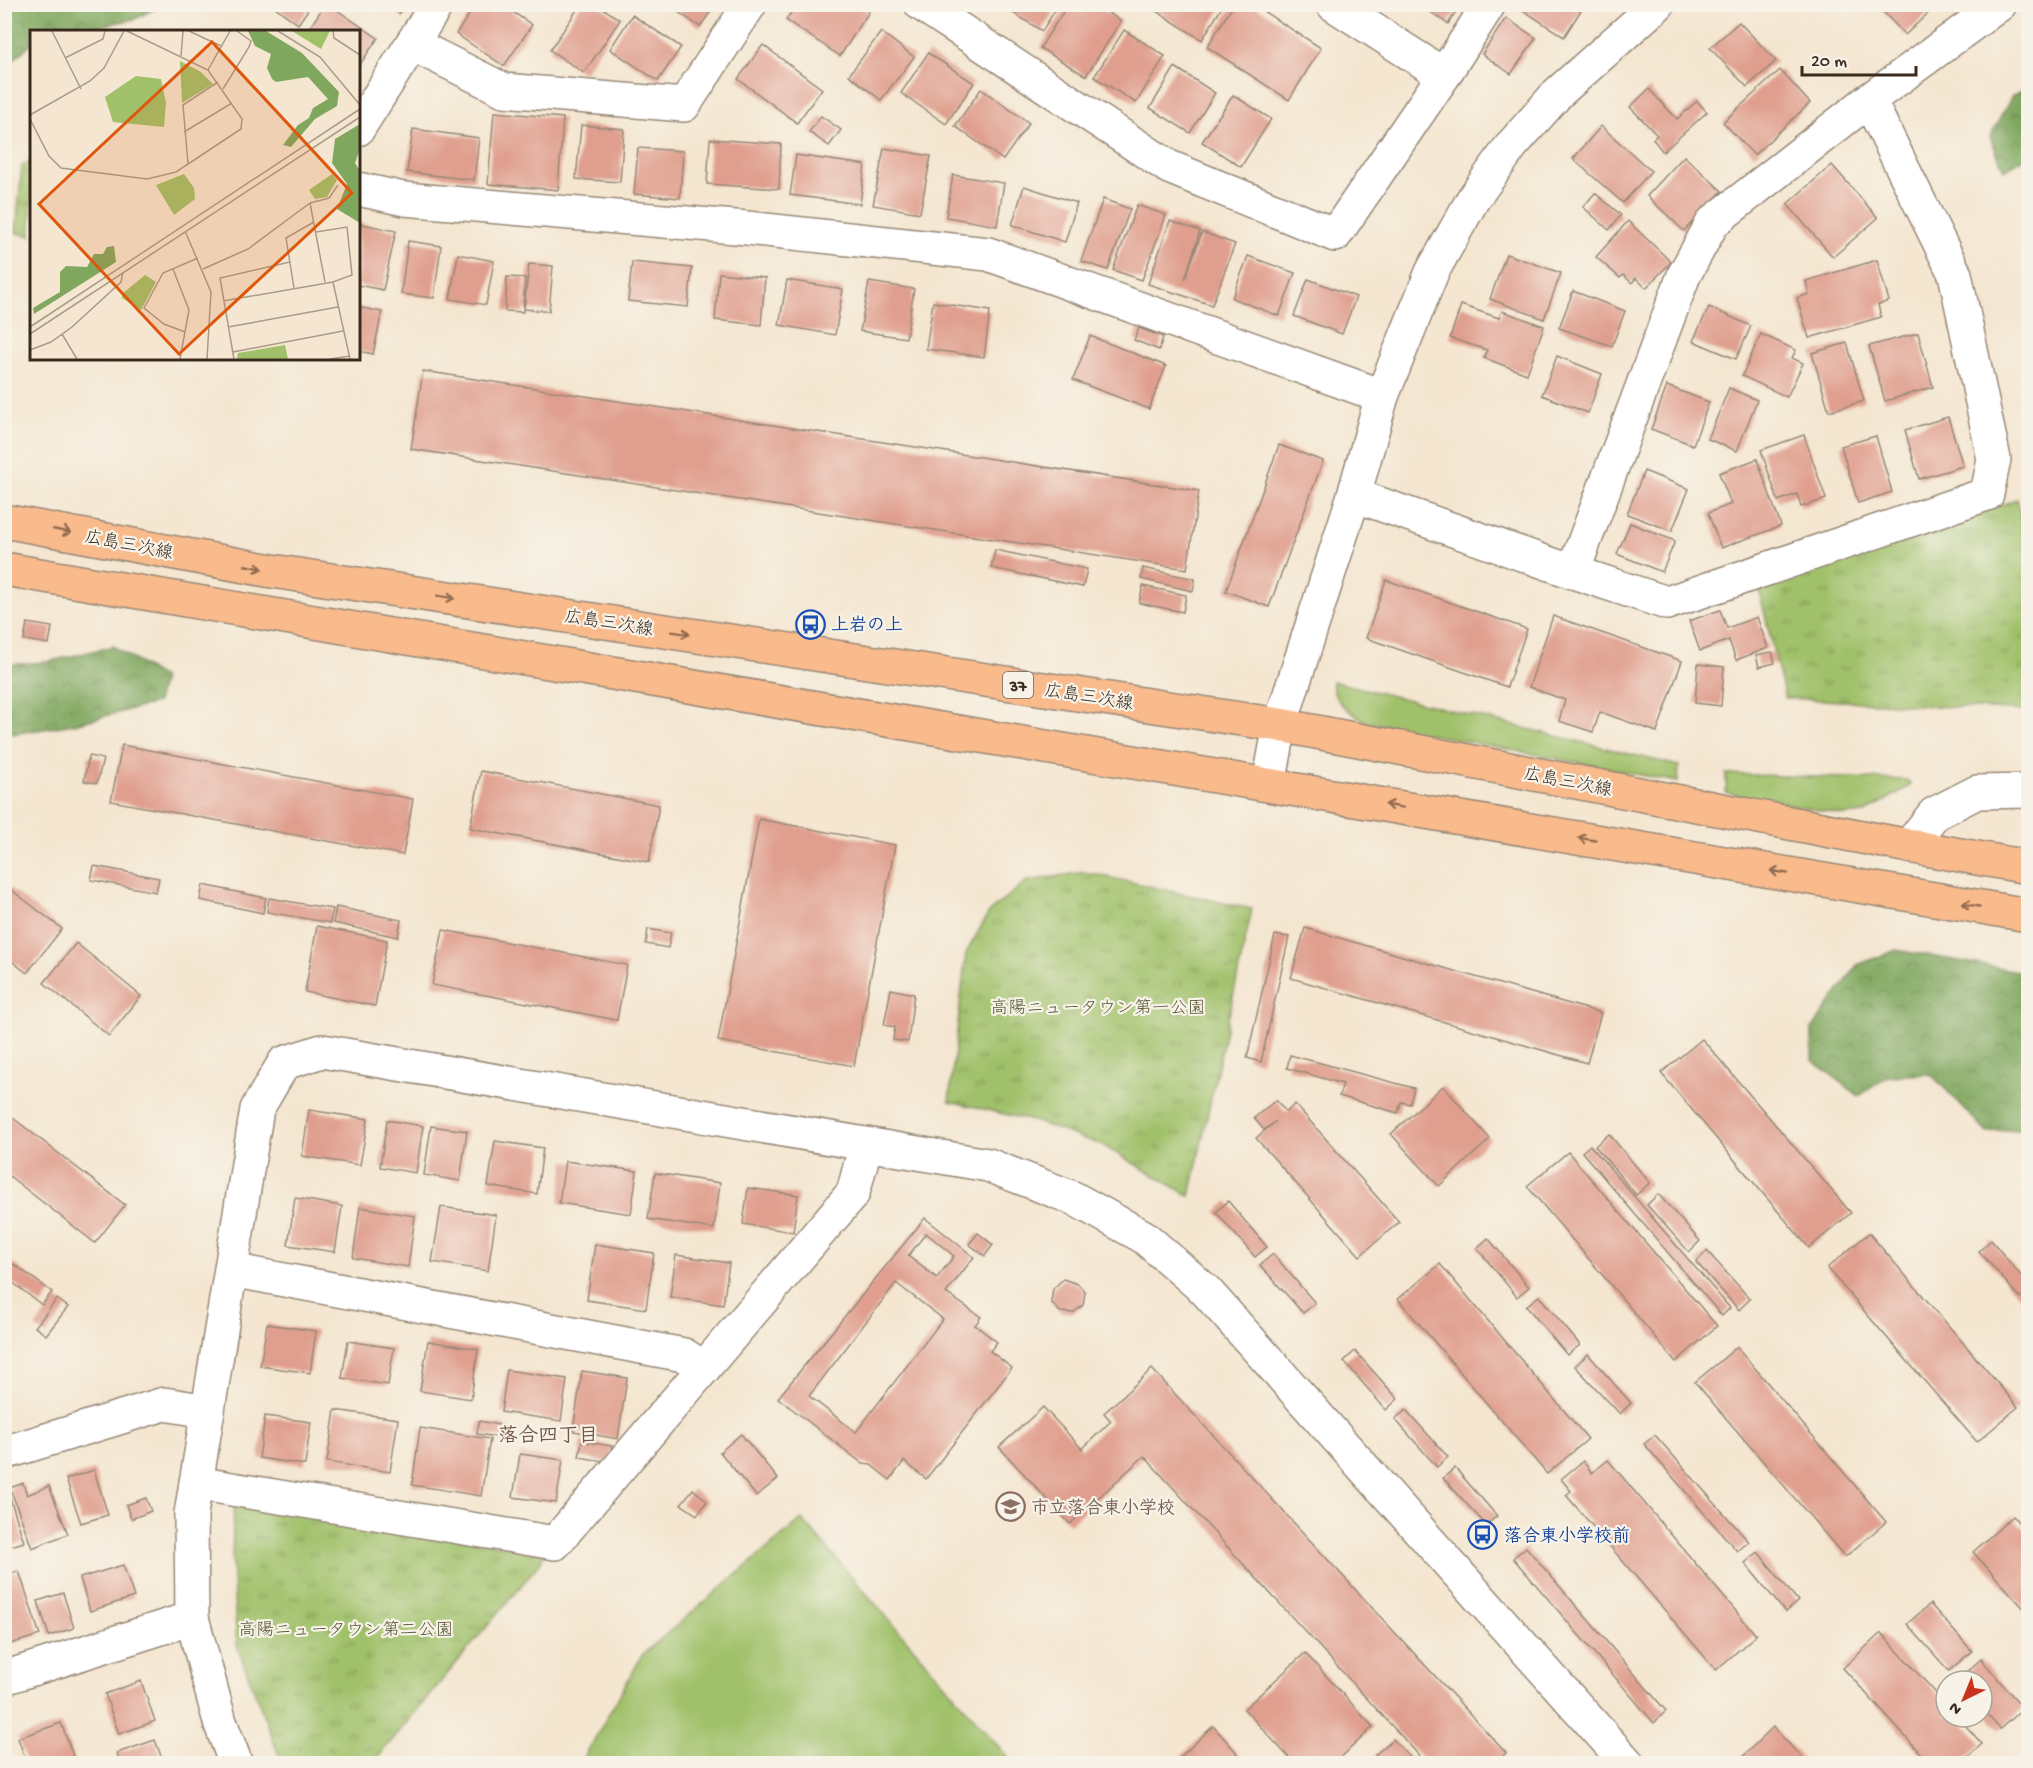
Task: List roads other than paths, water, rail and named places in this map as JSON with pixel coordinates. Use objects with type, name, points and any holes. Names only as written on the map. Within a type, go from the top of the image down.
[{"type":"main road","name":"広島三次線","points":[[4,521],[284,573],[1281,725],[2028,867]]},
{"type":"main road","points":[[4,569],[2028,915]]},
{"type":"street","points":[[360,126],[437,4]]},
{"type":"street","points":[[412,44],[504,90],[684,105],[750,4]]},
{"type":"street","points":[[921,4],[1169,167],[1335,235],[1444,75],[1489,4]]},
{"type":"street","points":[[1333,4],[1444,75]]},
{"type":"street","points":[[1269,784],[1281,725],[1354,495],[1382,396],[1432,272],[1473,199],[1512,145],[1558,93],[1658,4]]},
{"type":"street","points":[[1573,572],[1684,275],[1713,222],[1869,100],[2000,4]]},
{"type":"street","points":[[1354,495],[1667,603],[1986,494],[1994,459],[1955,274],[1869,100]]},
{"type":"street","points":[[360,189],[404,199],[747,228],[988,254],[1382,396]]},
{"type":"street","points":[[1909,846],[1934,814],[1977,792],[2028,791]]},
{"type":"street","points":[[236,1764],[220,1722],[192,1618],[191,1514],[257,1109],[284,1063],[322,1051],[988,1165],[1074,1198],[1144,1237],[1206,1291],[1628,1764]]},
{"type":"street","points":[[196,1483],[555,1543],[853,1192],[866,1144]]},
{"type":"street","points":[[231,1270],[684,1355],[704,1368]]},
{"type":"street","points":[[4,1453],[164,1404],[208,1411]]},
{"type":"street","points":[[4,1678],[192,1618]]},
{"type":"place","name":"上岩の上","points":[[810,624]]},
{"type":"place","name":"市立落合東小学校","points":[[1010,1507]]},
{"type":"place","name":"落合東小学校前","points":[[1483,1535]]},
{"type":"district","name":"落合四丁目","points":[[548,1434]]},
{"type":"park label","name":"高陽ニュータウン第一公園","points":[[1098,1007]]},
{"type":"park label","name":"高陽ニュータウン第二公園","points":[[346,1629]]}]
